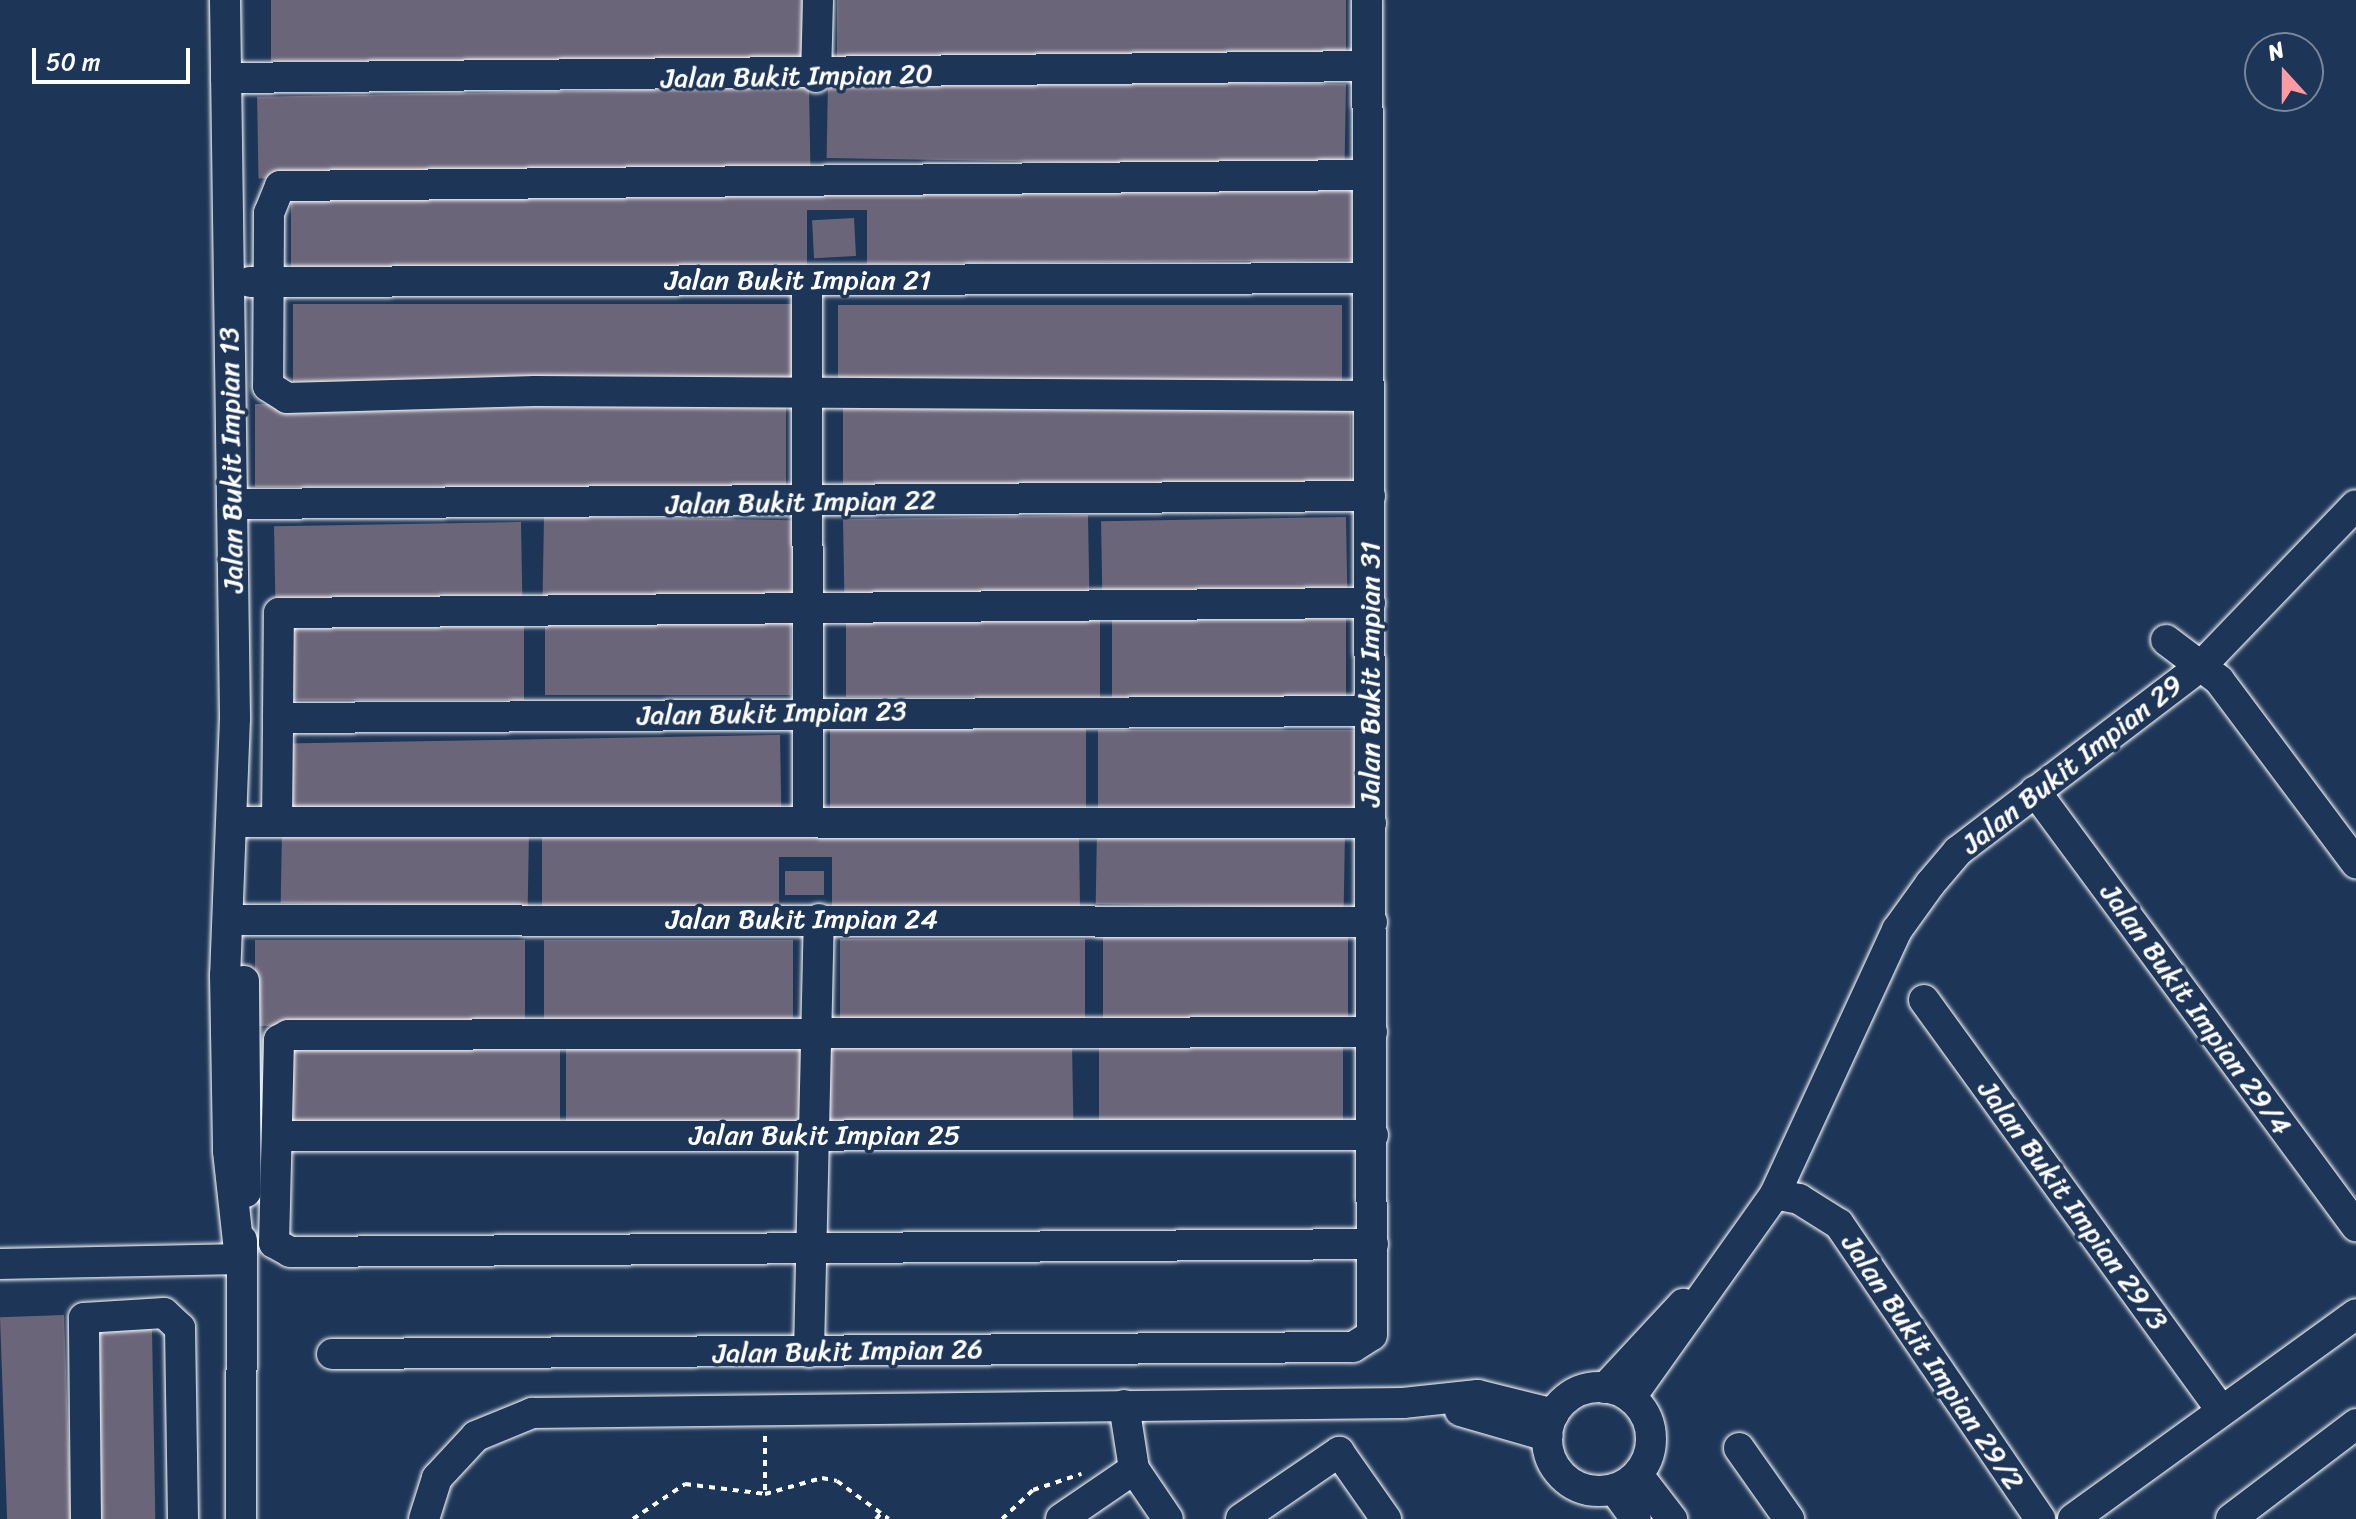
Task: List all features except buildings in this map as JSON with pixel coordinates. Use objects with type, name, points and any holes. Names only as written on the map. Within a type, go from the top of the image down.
[{"type":"street","name":"Jalan Bukit Impian 13","points":[[225,0],[234,822],[228,1151],[240,1259],[241,1519]]},
{"type":"street","points":[[816,77],[818,0]]},
{"type":"street","name":"Jalan Bukit Impian 31","points":[[1363,1343],[1372,1335],[1373,1244],[1367,0]]},
{"type":"street","name":"Jalan Bukit Impian 20","points":[[226,78],[816,77],[1367,66]]},
{"type":"street","points":[[1368,175],[322,181],[280,186],[272,194],[268,386],[287,398],[535,391],[807,396],[1369,396]]},
{"type":"street","name":"Jalan Bukit Impian 21","points":[[229,283],[1368,278]]},
{"type":"street","points":[[807,280],[808,821]]},
{"type":"street","name":"Jalan Bukit Impian 22","points":[[232,504],[807,503],[1370,496]]},
{"type":"street","name":"Jalan Bukit Impian 29","points":[[1618,1392],[1665,1319],[1724,1269],[1775,1194],[1897,930],[1958,851],[2201,666],[2356,505]]},
{"type":"street","points":[[277,822],[279,613],[587,606],[807,610],[1370,603]]},
{"type":"street","points":[[2166,640],[2201,666],[2356,863]]},
{"type":"street","name":"Jalan Bukit Impian 23","points":[[278,718],[1370,711]]},
{"type":"street","name":"Jalan Bukit Impian 29/4","points":[[2035,791],[2356,1226]]},
{"type":"street","points":[[234,822],[1371,823]]},
{"type":"street","points":[[809,1352],[819,919]]},
{"type":"street","name":"Jalan Bukit Impian 24","points":[[232,920],[1372,922]]},
{"type":"street","name":"Jalan Bukit Impian 29/3","points":[[1924,1000],[2221,1410]]},
{"type":"street","points":[[1372,1032],[817,1039],[574,1032],[279,1040],[278,1136],[280,1251],[1373,1244]]},
{"type":"street","name":"Jalan Bukit Impian 25","points":[[278,1136],[1373,1135]]},
{"type":"street","name":"Jalan Bukit Impian 29/2","points":[[1775,1194],[1799,1199],[1839,1224],[2040,1519]]},
{"type":"street","points":[[0,1264],[240,1259]]},
{"type":"street","points":[[86,1519],[82,1327],[91,1314],[164,1313],[178,1322],[183,1519]]},
{"type":"street","points":[[2073,1519],[2356,1314]]},
{"type":"street","name":"Jalan Bukit Impian 26","points":[[332,1354],[809,1352],[1363,1343]]},
{"type":"street","points":[[1550,1425],[1570,1396],[1618,1392],[1646,1418],[1652,1443],[1626,1482],[1636,1519]]},
{"type":"street","points":[[424,1519],[437,1478],[476,1436],[532,1413],[764,1406],[1403,1403],[1550,1425]]},
{"type":"street","points":[[1124,1405],[1134,1469],[1168,1519]]},
{"type":"street","points":[[2231,1519],[2356,1424]]},
{"type":"street","points":[[1550,1425],[1567,1480],[1626,1482],[1672,1519]]},
{"type":"street","points":[[1739,1448],[1789,1519]]},
{"type":"street","points":[[1241,1519],[1339,1452],[1386,1519]]},
{"type":"street","points":[[1061,1519],[1134,1469]]},
{"type":"path","points":[[764,1406],[765,1494]]},
{"type":"path","points":[[633,1519],[685,1484],[765,1494],[837,1481],[889,1519]]},
{"type":"path","points":[[876,1519],[881,1513]]}]
